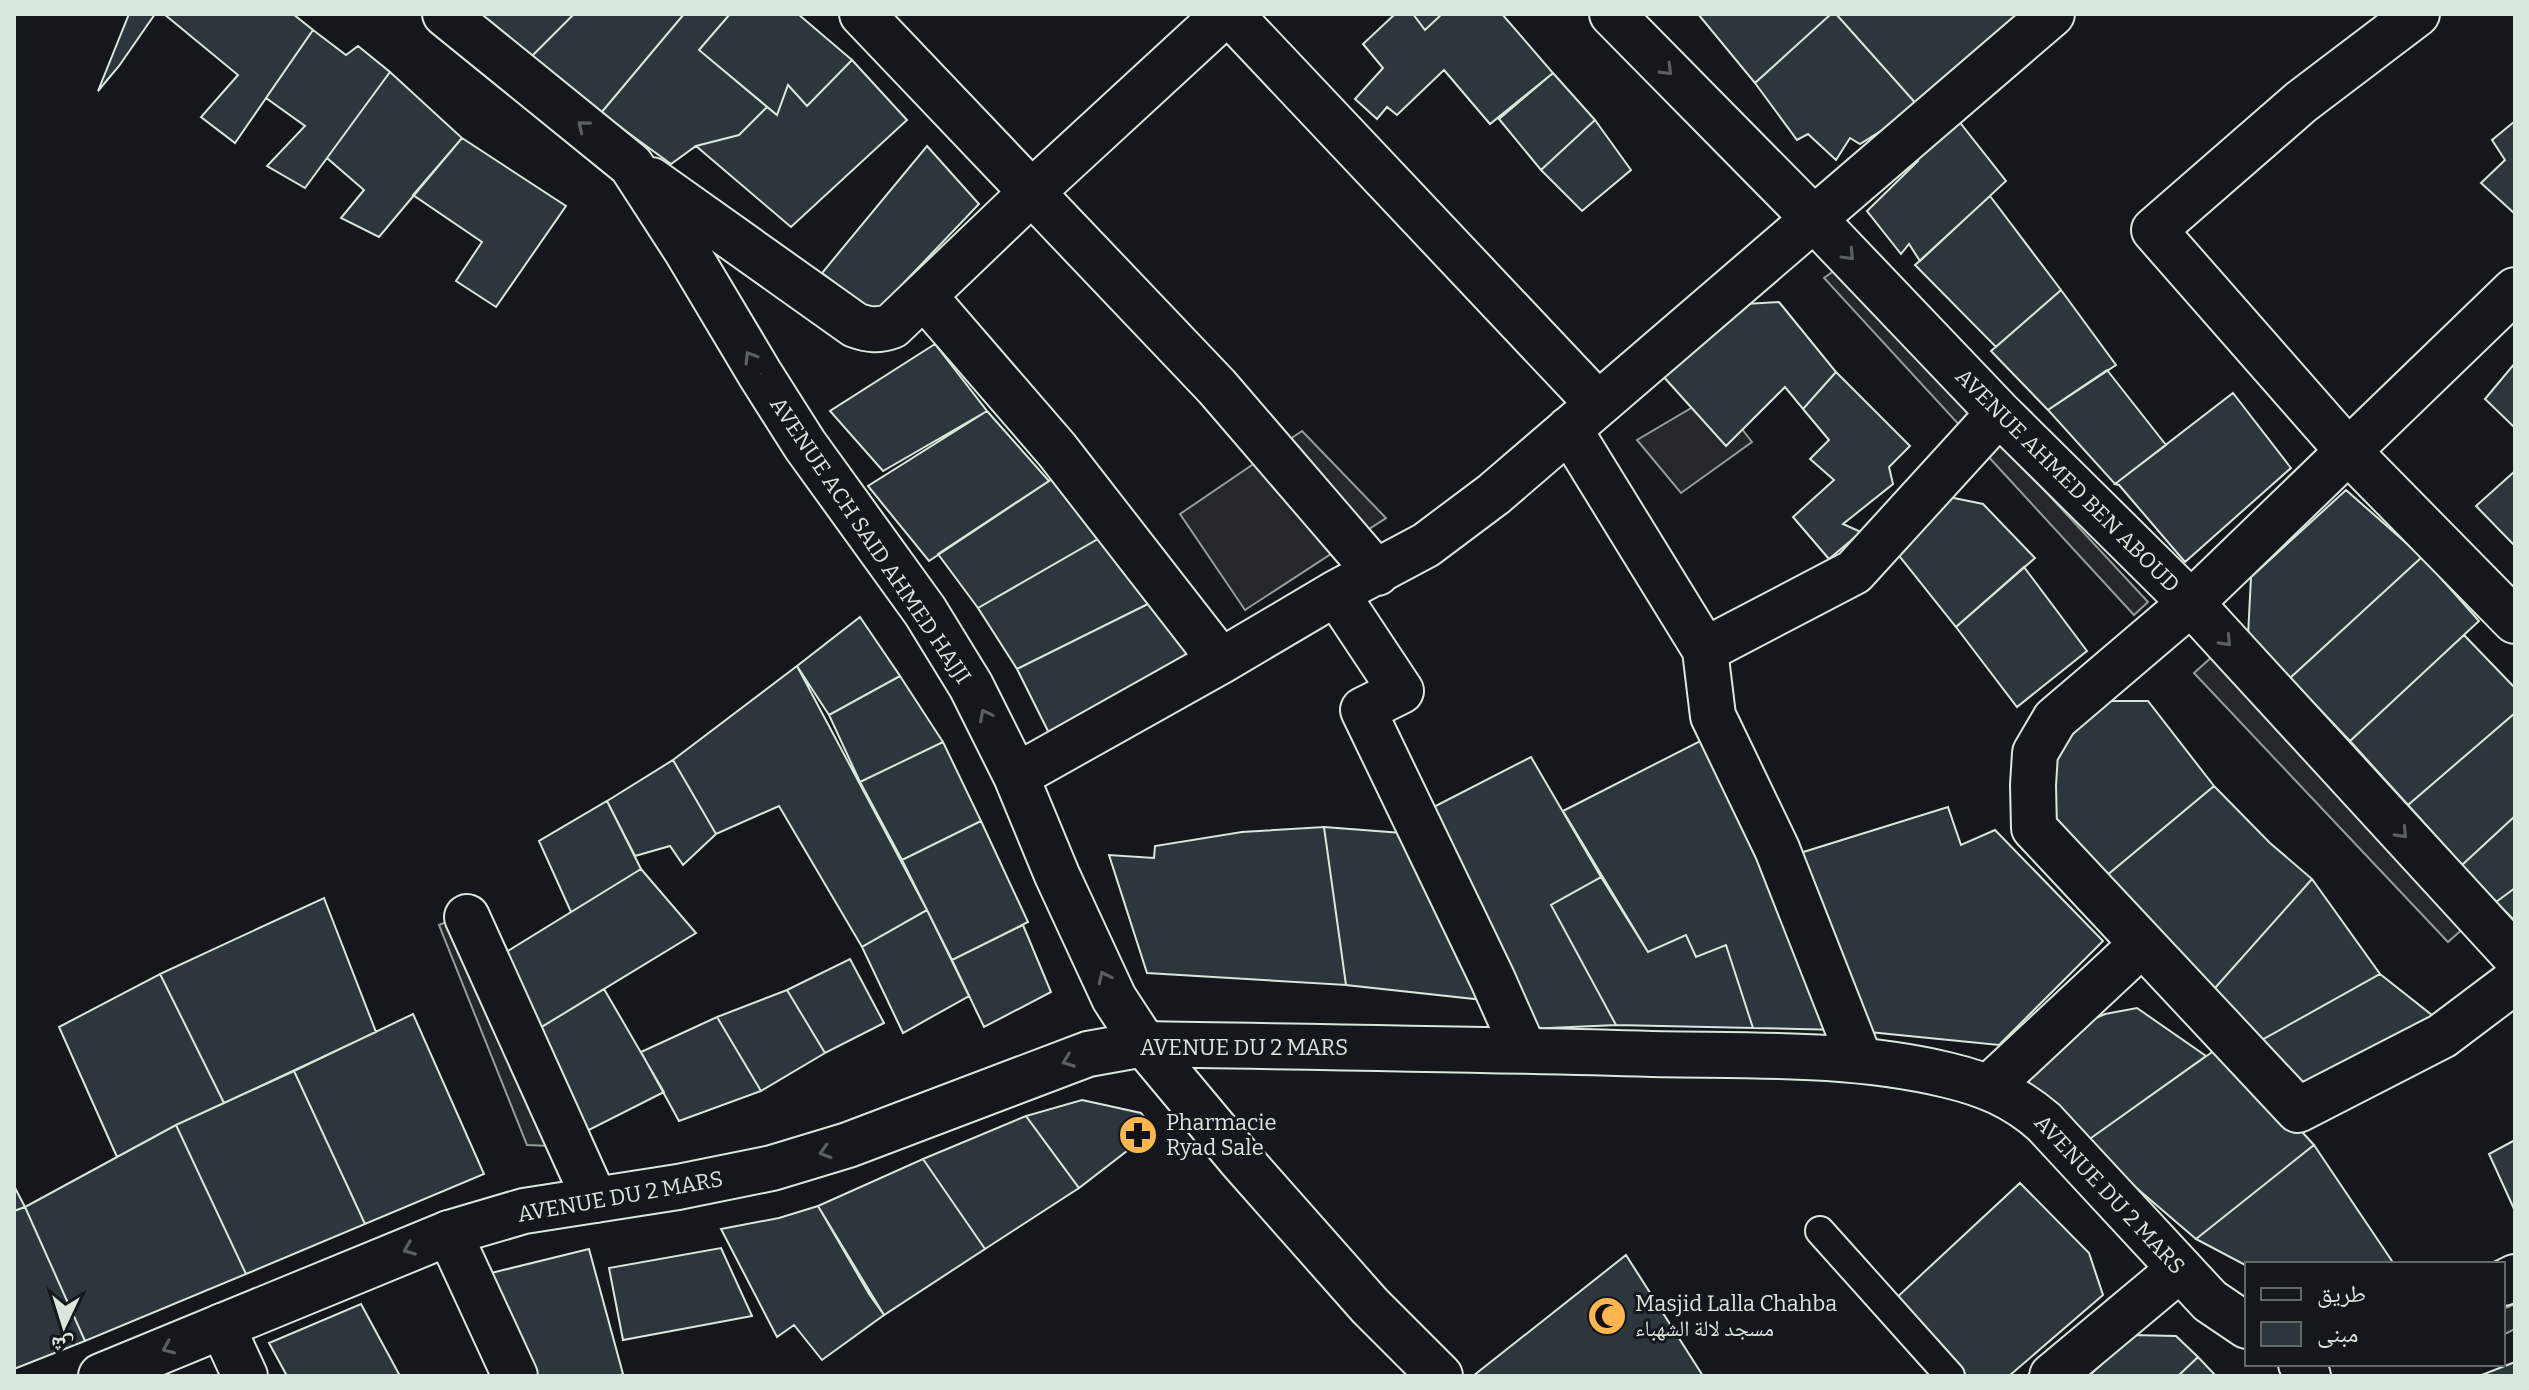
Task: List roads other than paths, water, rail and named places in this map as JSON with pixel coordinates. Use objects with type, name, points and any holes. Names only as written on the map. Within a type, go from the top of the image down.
[{"type":"street","name":"AVENUE ACH SAID AHMED HAJJI","points":[[445,14],[631,165],[805,445],[925,611],[971,686],[1016,776],[1057,875],[1114,998],[1144,1044],[1240,1159],[1370,1306],[1440,1376]]},
{"type":"street","points":[[862,14],[1217,387],[1377,573]]},
{"type":"street","points":[[631,165],[855,325],[867,330],[879,330],[892,326],[1032,192],[1228,14],[1584,416],[1705,650],[1713,716],[1777,849],[1860,1060]]},
{"type":"street","name":"AVENUE AHMED BEN ABOUD","points":[[1612,14],[1999,413],[2191,603],[2515,956]]},
{"type":"street","points":[[1016,776],[1426,545],[1494,494],[2052,14]]},
{"type":"street","points":[[2417,14],[2301,102],[2154,230],[2348,451],[2512,611]]},
{"type":"street","points":[[2515,290],[2191,603],[2055,719],[2035,753],[2034,828],[2298,1110],[2442,1036],[2515,981]]},
{"type":"street","points":[[924,296],[1057,450],[1221,661]]},
{"type":"street","points":[[1705,650],[1854,572],[1999,413]]},
{"type":"street","points":[[1336,593],[1401,691],[1363,710],[1524,1050]]},
{"type":"street","points":[[467,917],[595,1200]]},
{"type":"street","points":[[1989,1087],[2141,945]]},
{"type":"street","name":"AVENUE DU 2 MARS","points":[[101,1376],[449,1233],[524,1211],[772,1168],[848,1145],[1088,1054],[1144,1044],[1524,1050],[1860,1060],[1947,1075],[1989,1087],[2022,1103],[2044,1122],[2210,1301],[2245,1325]]},
{"type":"street","points":[[449,1233],[515,1376]]},
{"type":"street","points":[[2052,1376],[2180,1269]]},
{"type":"street","points":[[222,1326],[245,1376]]},
{"type":"lane","points":[[1820,1231],[1950,1376]]},
{"type":"place","name":"Pharmacie Ryad Sale","points":[[1138,1135]]},
{"type":"place","name":"Masjid Lalla Chahba مسجد لالة الشهباء","points":[[1607,1316]]}]
